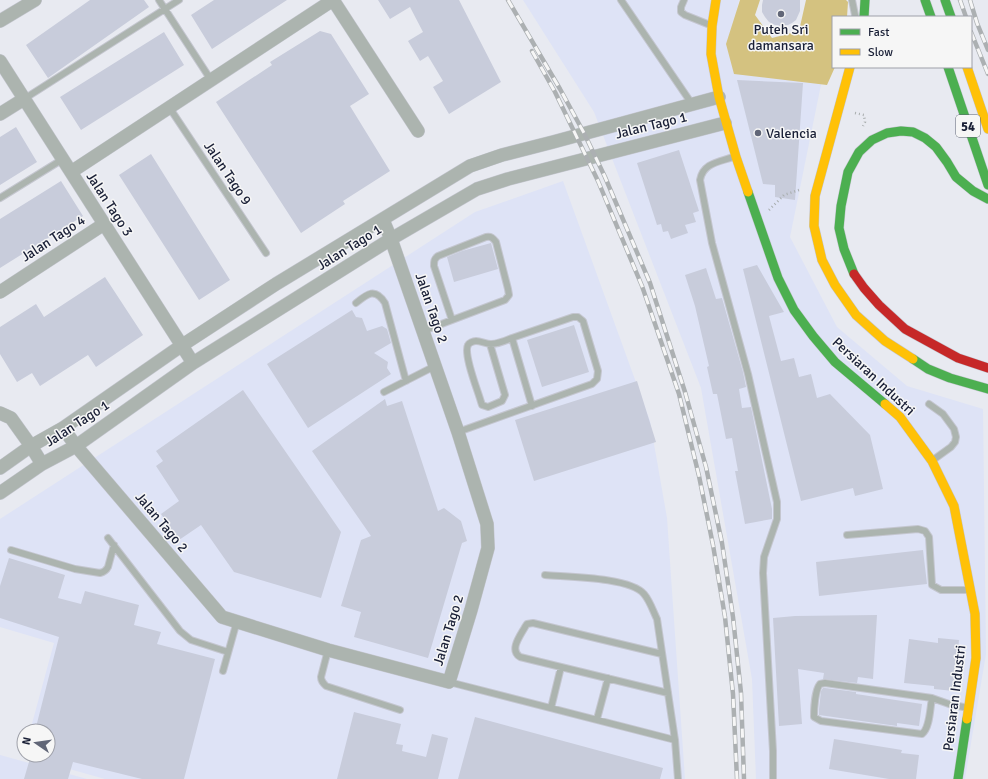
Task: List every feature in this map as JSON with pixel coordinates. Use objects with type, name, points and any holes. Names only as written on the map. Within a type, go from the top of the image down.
[{"type":"main road","name":"Persiaran Industri","points":[[716,0],[712,26],[711,54],[718,97],[725,123],[778,278],[794,310],[835,362],[900,417],[932,461],[954,506],[975,614],[976,658],[958,779]]},
{"type":"main road","points":[[864,16],[865,0]]},
{"type":"main road","points":[[925,0],[931,16]]},
{"type":"main road","points":[[945,0],[950,16]]},
{"type":"main road","points":[[850,68],[815,196],[814,226],[822,260],[835,285],[856,315],[885,341],[928,369],[950,378],[988,389]]},
{"type":"main road","name":"54","points":[[948,68],[988,185]]},
{"type":"main road","name":"54","points":[[967,68],[988,129]]},
{"type":"main road","points":[[988,199],[973,191],[956,177],[936,147],[925,138],[913,132],[901,131],[887,133],[872,140],[860,152],[848,172],[843,192],[839,228],[844,250],[853,273],[879,305],[905,329],[921,339],[958,358],[988,368]]},
{"type":"street","points":[[0,22],[35,0]]},
{"type":"street","points":[[70,172],[333,0],[418,131]]},
{"type":"street","name":"Jalan Tago 3","points":[[0,61],[193,364]]},
{"type":"street","name":"Jalan Tago 1","points":[[31,446],[63,428],[182,346],[276,284],[470,166],[502,155],[718,97]]},
{"type":"street","points":[[0,114],[24,98]]},
{"type":"street","name":"Jalan Tago 1","points":[[0,413],[11,418],[42,464],[76,446],[193,364],[391,239],[477,189],[508,178],[725,123]]},
{"type":"street","name":"Jalan Tago 2","points":[[63,428],[76,446],[222,617],[328,650],[449,682],[488,548],[487,524],[458,432],[391,239],[383,220]]},
{"type":"street","name":"Jalan Tago 4","points":[[0,292],[104,224]]},
{"type":"street","points":[[0,468],[31,446]]},
{"type":"street","points":[[0,493],[42,464]]},
{"type":"lane","points":[[158,0],[211,80]]},
{"type":"lane","points":[[24,98],[179,0]]},
{"type":"lane","points":[[621,0],[692,104]]},
{"type":"lane","points":[[684,0],[681,7],[682,12],[685,15],[712,26]]},
{"type":"lane","points":[[852,0],[855,16]]},
{"type":"lane","name":"Jalan Tago 9","points":[[169,107],[266,253]]},
{"type":"lane","points":[[736,156],[710,164],[704,168],[700,180],[712,243],[748,374],[777,502],[777,519],[764,557],[763,573],[773,751],[773,779]]},
{"type":"lane","points":[[0,198],[63,159]]},
{"type":"lane","points":[[423,331],[505,300],[509,295],[496,242],[494,238],[490,236],[435,259],[434,266],[452,320]]},
{"type":"lane","points":[[356,303],[366,294],[370,293],[382,298],[385,303],[406,380]]},
{"type":"lane","points":[[458,432],[592,384],[597,379],[598,371],[583,321],[578,317],[573,317],[496,343],[490,344],[476,341],[470,343],[466,354],[481,402],[488,407],[502,401],[505,395],[490,344]]},
{"type":"lane","points":[[512,338],[532,406]]},
{"type":"lane","points":[[384,392],[435,366]]},
{"type":"lane","points":[[928,404],[944,414],[954,429],[956,437],[955,442],[951,447],[932,461]]},
{"type":"lane","points":[[847,535],[918,529],[925,531],[929,538],[932,585],[941,590],[970,590]]},
{"type":"lane","points":[[108,538],[180,631],[191,640],[228,652]]},
{"type":"lane","points":[[11,550],[75,569],[100,573],[107,570],[114,545]]},
{"type":"lane","points":[[545,575],[624,583],[636,588],[644,594],[657,619],[675,740],[678,779]]},
{"type":"lane","points":[[223,672],[237,621]]},
{"type":"lane","points":[[662,654],[533,623],[527,624],[514,651],[520,658],[668,693]]},
{"type":"lane","points":[[328,650],[321,677],[323,684],[400,710]]},
{"type":"lane","points":[[551,708],[561,667]]},
{"type":"lane","points":[[596,719],[608,678]]},
{"type":"lane","points":[[449,682],[675,740]]},
{"type":"lane","points":[[932,698],[929,721],[926,731],[922,734],[821,721],[814,717],[817,687],[820,684],[825,683],[932,698],[969,709]]},
{"type":"path","points":[[838,110],[864,115],[865,122],[862,128]]},
{"type":"path","points":[[762,233],[769,210],[784,195],[802,189]]},
{"type":"shaded area","points":[[523,0],[739,0],[730,45],[825,65],[790,237],[837,327],[907,386],[983,409],[986,654],[965,779],[756,779],[752,679],[701,388],[594,112]]},
{"type":"shaded area","points":[[740,0],[760,0],[755,15],[772,38],[799,31],[806,0],[846,0],[848,2],[847,16],[832,16],[832,68],[835,68],[827,85],[734,74],[726,44]]},
{"type":"shaded area","points":[[563,181],[650,421],[667,518],[685,779],[105,779],[48,763],[56,763],[56,723],[32,723],[54,643],[0,627],[0,519],[475,212]]},
{"type":"shaded area","points":[[0,755],[16,759],[16,763],[29,763],[87,779],[0,779]]},
{"type":"building","points":[[90,0],[144,0],[149,7],[48,78],[26,45]]},
{"type":"building","points":[[214,0],[287,0],[212,49],[191,15]]},
{"type":"building","points":[[378,0],[459,0],[501,82],[449,114],[433,87],[443,81],[428,56],[420,61],[408,41],[423,32],[410,7],[390,19]]},
{"type":"building","name":"Puteh Sri damansara","points":[[763,0],[800,0],[800,11],[796,20],[792,23],[781,26],[775,25],[769,22],[762,12]]},
{"type":"building","points":[[320,31],[331,34],[369,94],[350,106],[390,171],[343,201],[345,204],[301,233],[216,102],[272,65],[270,62]]},
{"type":"building","points":[[164,32],[184,65],[81,130],[60,97]]},
{"type":"building","points":[[737,80],[803,83],[795,200],[775,197],[775,185],[763,184]]},
{"type":"building","points":[[16,127],[37,162],[0,185],[0,137]]},
{"type":"building","points":[[679,150],[699,211],[693,213],[696,222],[685,225],[688,233],[671,239],[668,231],[663,232],[661,224],[657,225],[637,163]]},
{"type":"building","points":[[151,154],[230,280],[199,300],[119,175]]},
{"type":"building","points":[[61,181],[83,216],[0,268],[0,219]]},
{"type":"building","points":[[491,243],[498,269],[454,282],[447,257]]},
{"type":"building","points":[[757,265],[784,312],[769,316],[781,361],[794,358],[799,377],[811,374],[817,398],[830,394],[870,435],[883,489],[855,496],[853,488],[801,501],[743,269]]},
{"type":"building","points":[[706,268],[716,299],[722,298],[743,372],[746,387],[739,389],[742,408],[751,407],[772,509],[772,519],[745,524],[735,471],[738,471],[732,438],[726,439],[717,394],[713,394],[707,367],[709,366],[695,306],[685,275]]},
{"type":"building","points":[[105,277],[143,335],[96,367],[88,355],[40,386],[32,373],[17,382],[0,354],[0,327],[36,304],[44,317]]},
{"type":"building","points":[[352,310],[356,317],[362,318],[367,331],[382,326],[387,329],[391,343],[374,353],[388,362],[387,368],[391,374],[308,428],[267,364]]},
{"type":"building","points":[[574,325],[589,372],[542,387],[527,340]]},
{"type":"building","points":[[637,381],[656,442],[534,481],[515,420]]},
{"type":"building","points":[[243,390],[341,532],[321,598],[234,572],[201,525],[179,540],[161,514],[179,501],[156,466],[163,461],[156,451]]},
{"type":"building","points":[[385,399],[387,406],[402,401],[438,511],[444,508],[461,521],[467,541],[462,543],[428,658],[354,637],[361,612],[341,606],[361,540],[371,536],[312,451]]},
{"type":"building","points":[[923,550],[927,584],[819,596],[816,562]]},
{"type":"building","points":[[9,558],[65,575],[58,598],[81,604],[85,591],[139,605],[134,625],[161,632],[157,644],[215,659],[184,779],[142,779],[73,762],[68,779],[24,779],[29,763],[56,763],[56,723],[37,723],[59,637],[0,618],[0,586]]},
{"type":"building","points":[[877,615],[873,679],[858,677],[857,683],[823,679],[824,673],[798,669],[802,724],[779,726],[773,618],[795,616]]},
{"type":"building","points":[[938,638],[959,640],[954,691],[934,689],[934,686],[904,683],[909,639],[938,643]]},
{"type":"building","points":[[823,688],[856,692],[856,694],[922,704],[919,726],[897,723],[897,726],[819,715],[821,691]]},
{"type":"building","points":[[354,712],[401,724],[396,744],[403,745],[402,751],[426,757],[432,734],[448,738],[438,779],[337,779]]},
{"type":"building","points":[[475,717],[663,768],[660,779],[458,779]]},
{"type":"building","points":[[834,739],[902,750],[901,753],[919,755],[916,779],[889,779],[829,769]]},
{"type":"railway","points":[[508,0],[560,89],[584,133],[605,177],[650,283],[685,392],[706,467],[722,543],[733,617],[741,693],[744,779]]},
{"type":"railway","points":[[960,0],[966,16]]},
{"type":"railway","points":[[970,0],[977,23],[988,50]]},
{"type":"railway","points":[[972,34],[988,74]]},
{"type":"railway","points":[[532,51],[555,92],[598,181],[642,286],[679,394],[699,476],[713,545],[725,617],[733,694],[737,779]]},
{"type":"traffic: fast","points":[[864,16],[865,0]]},
{"type":"traffic: fast","points":[[925,0],[931,16]]},
{"type":"traffic: fast","points":[[945,0],[951,16]]},
{"type":"traffic: fast","points":[[948,68],[988,185]]},
{"type":"traffic: fast","points":[[854,274],[844,249],[839,228],[841,206],[848,172],[859,152],[872,140],[887,133],[901,131],[913,132],[925,138],[936,147],[956,177],[973,191],[988,199]]},
{"type":"traffic: fast","points":[[748,192],[778,278],[794,310],[835,362],[885,404]]},
{"type":"traffic: fast","points":[[913,359],[928,369],[950,378],[988,389]]},
{"type":"traffic: fast","points":[[958,779],[967,719]]},
{"type":"traffic: slow","points":[[716,0],[712,26],[711,54],[719,97],[736,157],[748,192]]},
{"type":"traffic: slow","points":[[850,68],[815,196],[814,226],[822,260],[835,285],[856,315],[885,341],[913,359]]},
{"type":"traffic: slow","points":[[967,68],[988,129]]},
{"type":"traffic: slow","points":[[885,404],[900,417],[932,461],[954,506],[975,614],[976,658],[967,719]]},
{"type":"traffic: jam","points":[[854,274],[879,305],[905,329],[958,358],[988,368]]},
{"type":"place","name":"Puteh Sri damansara","points":[[781,14]]},
{"type":"place","name":"Valencia","points":[[758,133]]}]
